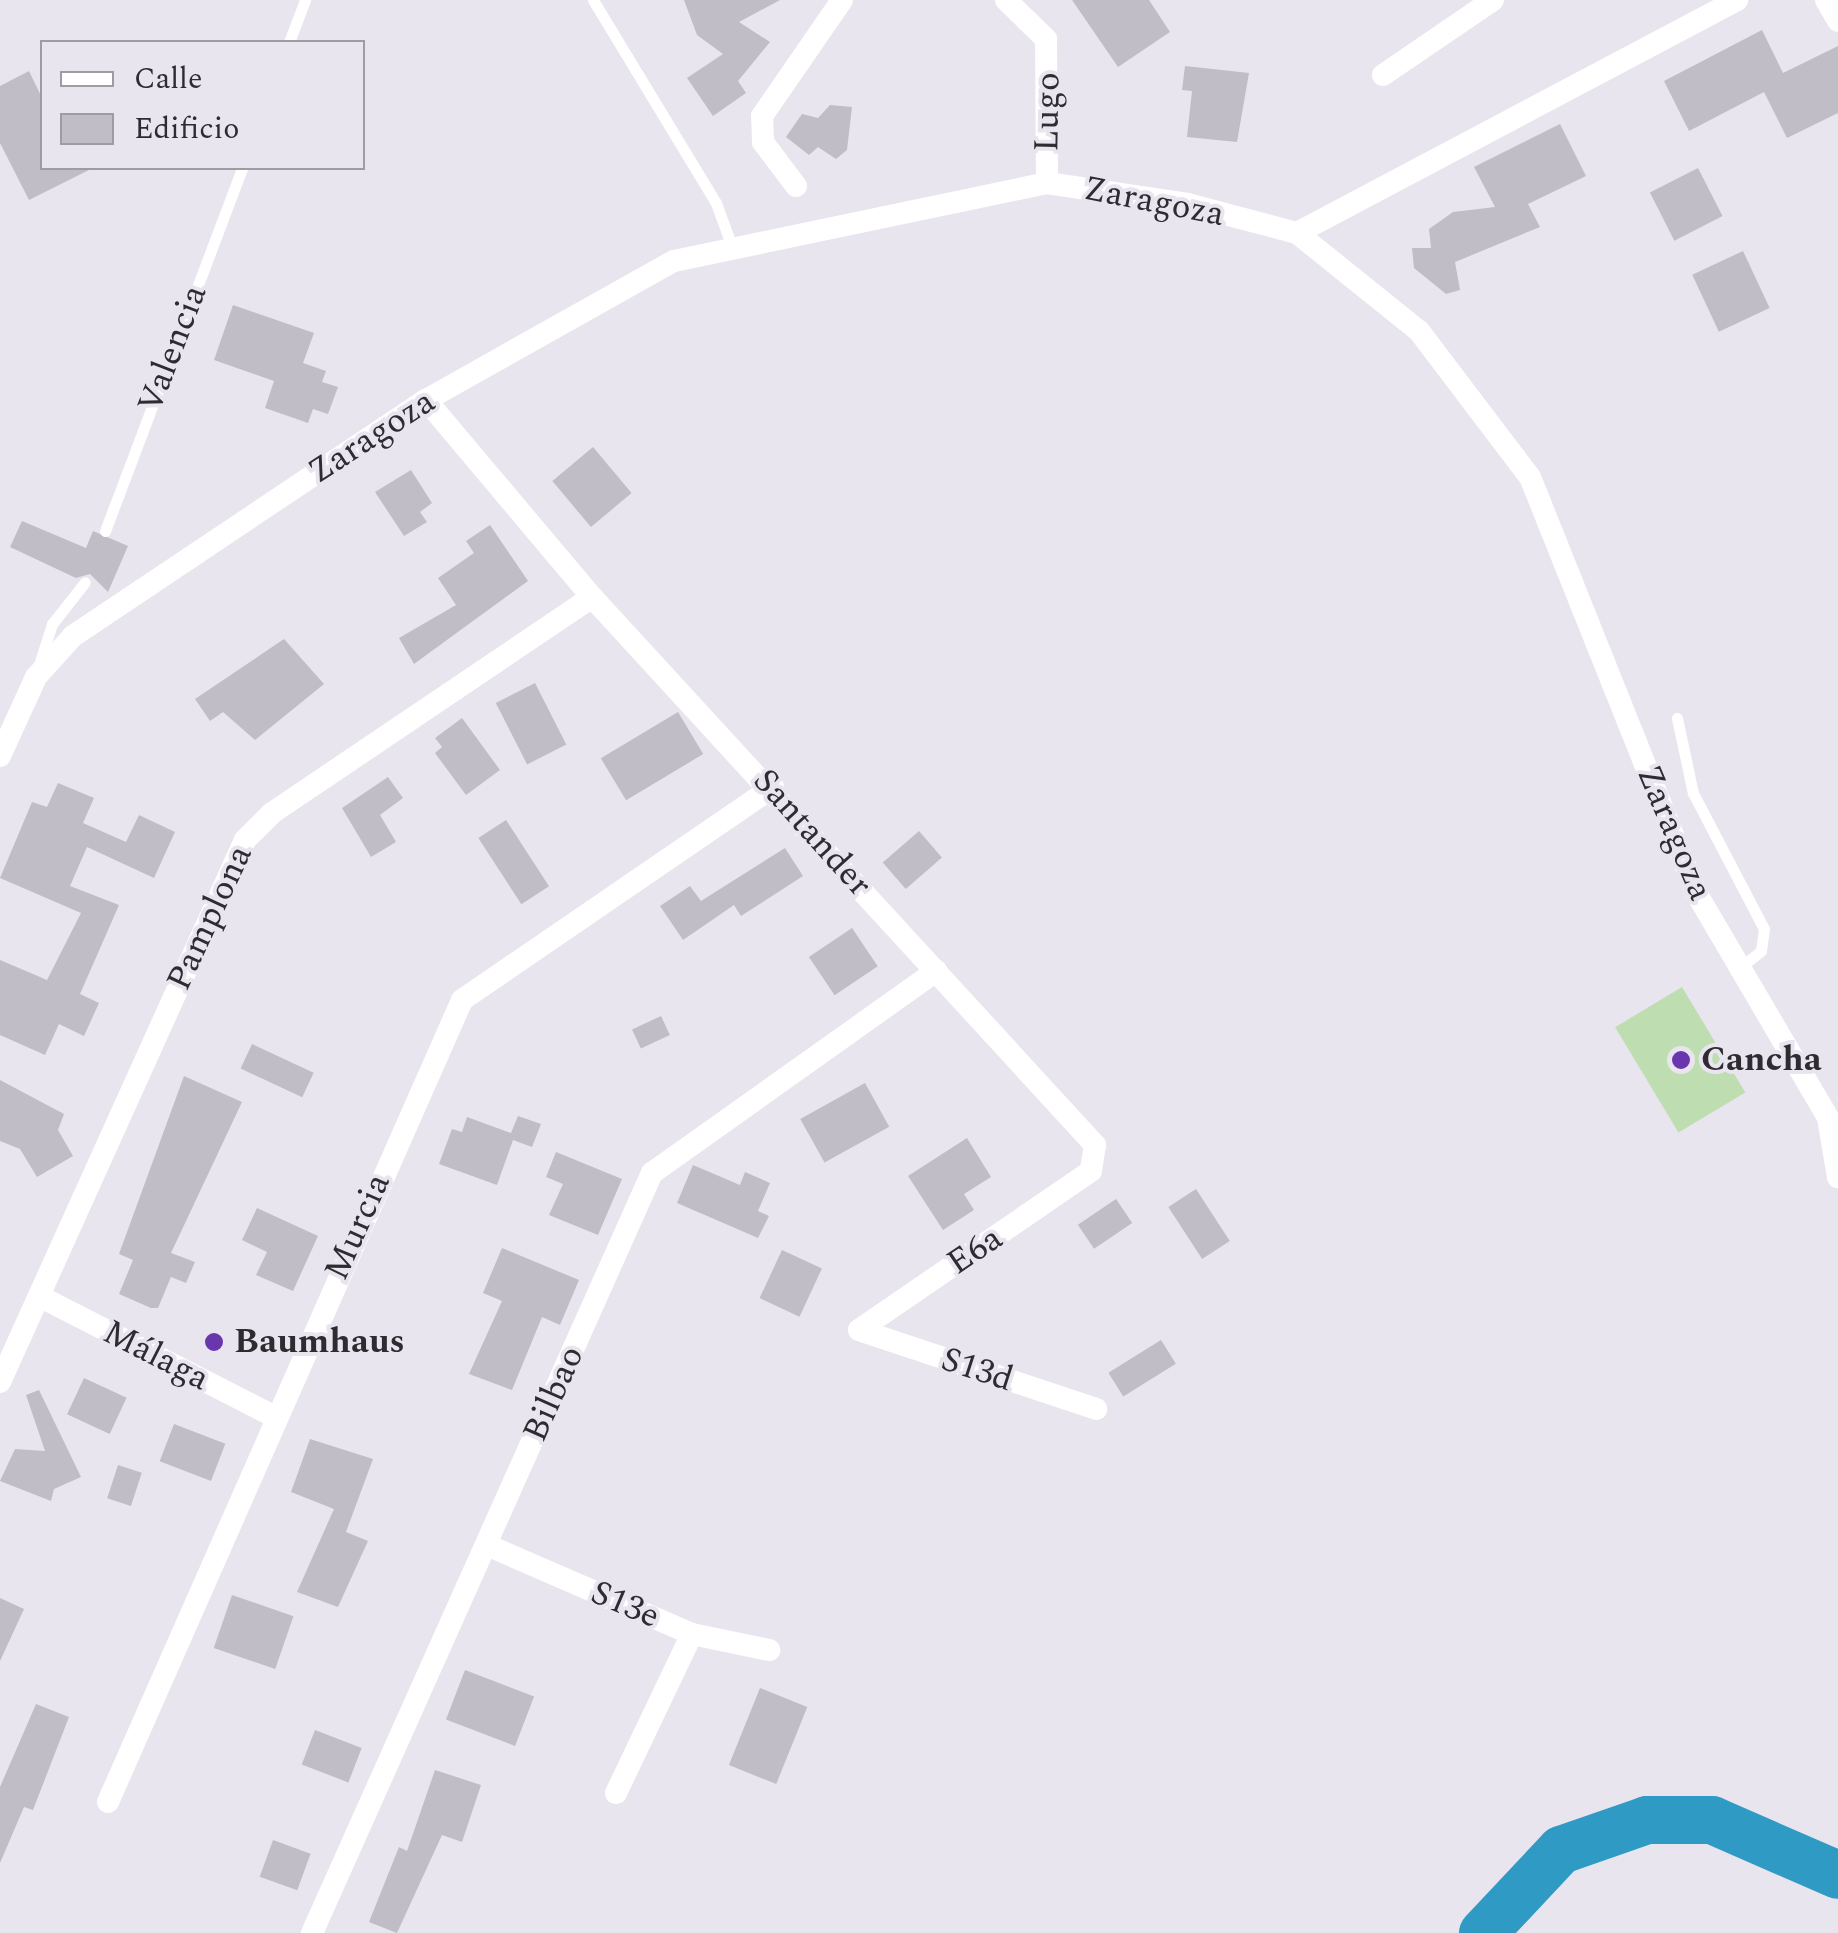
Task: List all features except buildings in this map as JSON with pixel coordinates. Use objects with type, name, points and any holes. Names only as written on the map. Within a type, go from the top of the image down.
[{"type":"street","points":[[796,186],[763,142],[762,116],[842,0]]},
{"type":"street","name":"Lugo","points":[[1006,0],[1046,39],[1047,182]]},
{"type":"street","points":[[1383,75],[1493,0]]},
{"type":"street","points":[[1297,232],[1738,0]]},
{"type":"street","points":[[1826,0],[1838,21]]},
{"type":"street","name":"Zaragoza","points":[[36,677],[73,636],[426,400],[674,261],[732,244],[1047,182],[1186,204],[1297,232],[1419,331],[1530,478],[1698,896],[1828,1118],[1838,1177]]},
{"type":"street","name":"Santander","points":[[426,400],[592,597],[772,787],[1095,1144],[1091,1172]]},
{"type":"street","name":"Pamplona","points":[[0,1382],[245,840],[272,813],[592,597]]},
{"type":"street","points":[[0,756],[36,677]]},
{"type":"street","name":"Murcia","points":[[108,1802],[274,1416],[462,1000],[772,787]]},
{"type":"street","name":"Bilbao","points":[[312,1933],[652,1173],[936,971]]},
{"type":"street","name":"E6a","points":[[859,1330],[1091,1172]]},
{"type":"street","name":"Málaga","points":[[39,1296],[274,1416]]},
{"type":"street","name":"S13d","points":[[859,1330],[1096,1409]]},
{"type":"street","name":"S13e","points":[[487,1545],[692,1634],[769,1650]]},
{"type":"street","points":[[616,1793],[692,1634]]},
{"type":"lane","points":[[290,40],[305,0]]},
{"type":"lane","points":[[592,0],[716,203],[732,244]]},
{"type":"lane","name":"Valencia","points":[[105,532],[241,170]]},
{"type":"lane","points":[[36,677],[52,624],[85,582]]},
{"type":"lane","points":[[1677,718],[1694,794],[1764,929],[1761,950],[1738,968]]},
{"type":"green space","name":"Cancha","points":[[1682,987],[1745,1092],[1678,1133],[1615,1027]]},
{"type":"waterway","points":[[1483,1933],[1561,1850],[1647,1820],[1712,1820],[1838,1875]]},
{"type":"place","name":"Cancha","points":[[1681,1060]]},
{"type":"place","name":"Baumhaus","points":[[214,1342]]}]
